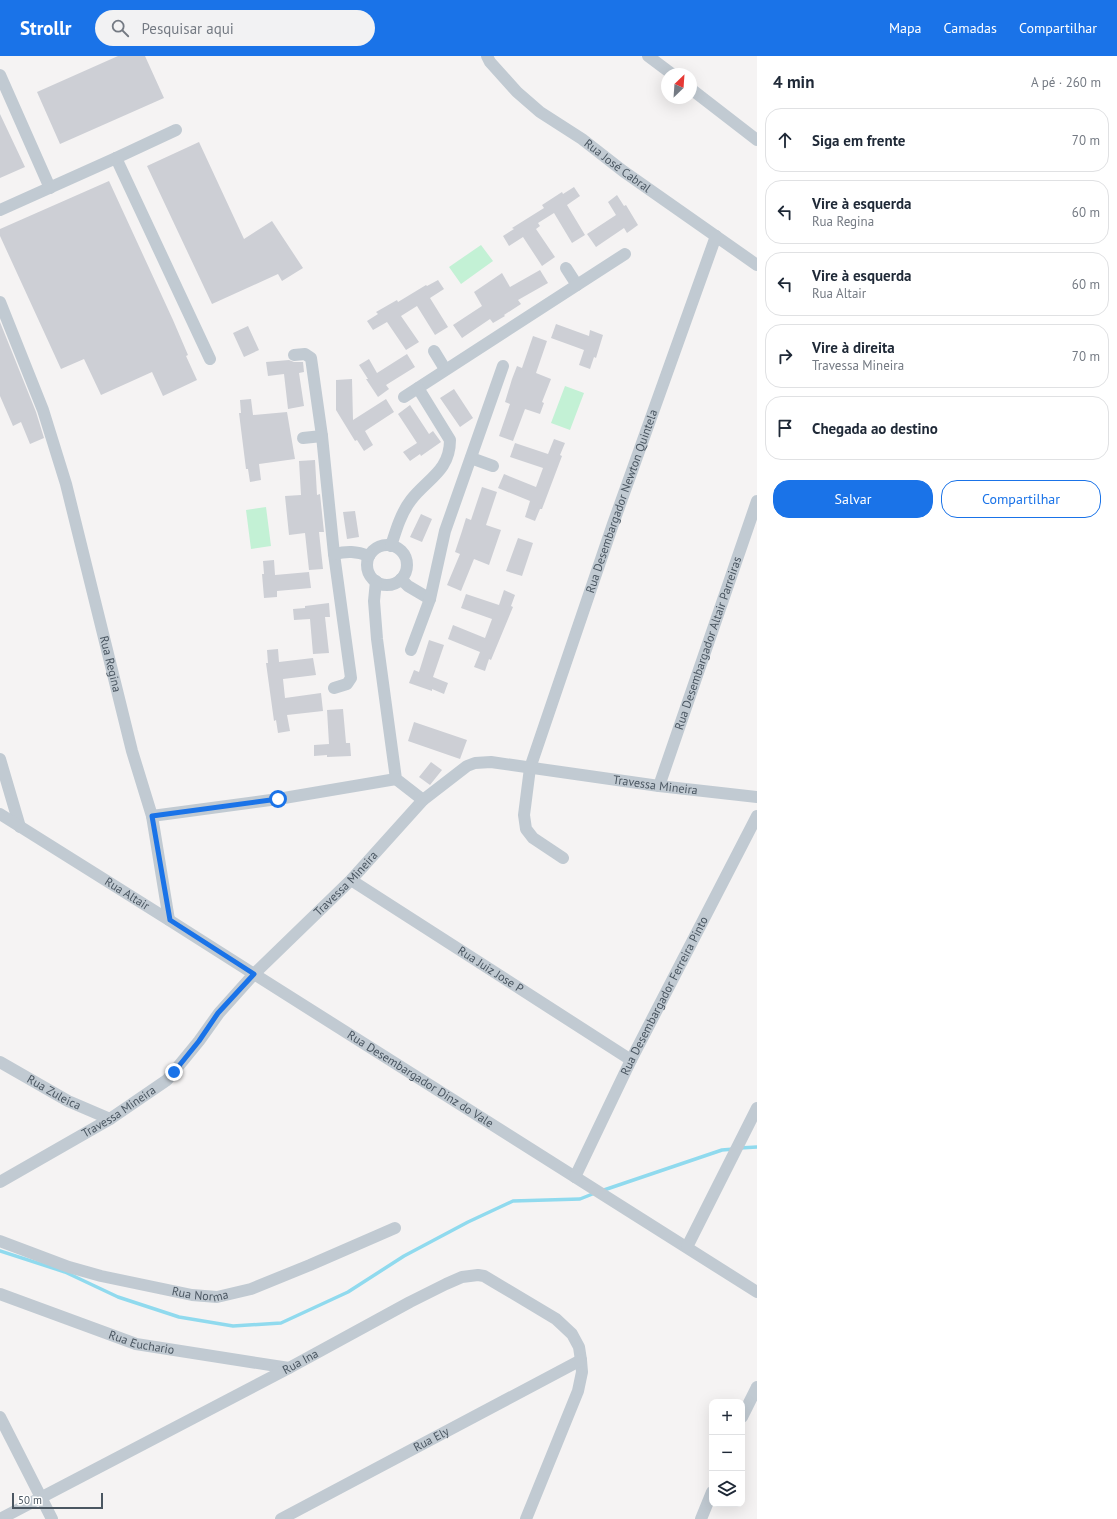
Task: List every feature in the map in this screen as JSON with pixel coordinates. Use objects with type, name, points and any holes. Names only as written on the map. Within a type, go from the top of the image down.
[{"type":"street","name":"Rua José Cabral","points":[[487,56],[490,62],[517,92],[540,112],[582,139],[622,171],[757,265]]},
{"type":"street","points":[[648,56],[664,68]]},
{"type":"street","points":[[0,75],[50,188]]},
{"type":"street","points":[[697,94],[757,140]]},
{"type":"street","points":[[0,210],[176,130]]},
{"type":"street","points":[[116,158],[210,359]]},
{"type":"street","name":"Rua Desembargador Newton Quintela","points":[[563,858],[533,838],[526,829],[524,815],[530,768],[615,517],[716,236]]},
{"type":"street","points":[[404,397],[445,369],[625,254]]},
{"type":"street","points":[[566,268],[577,285]]},
{"type":"street","name":"Rua Regina","points":[[0,302],[43,410],[66,484],[132,751],[152,816],[170,920]]},
{"type":"street","points":[[434,351],[445,369]]},
{"type":"street","points":[[294,355],[305,354],[311,358],[322,436],[334,554],[351,678],[347,684],[334,688]]},
{"type":"street","points":[[411,650],[430,599],[445,531],[503,366]]},
{"type":"street","points":[[391,546],[405,509],[420,490],[438,474],[447,459],[450,449],[450,440],[418,388]]},
{"type":"street","points":[[304,438],[322,436]]},
{"type":"street","points":[[471,458],[493,466]]},
{"type":"street","name":"Rua Desembargador Altair Parreiras","points":[[659,786],[757,501]]},
{"type":"street","points":[[391,546],[401,551],[406,562],[406,568],[401,579],[390,584],[386,584],[376,581],[369,574],[367,564],[369,556],[374,550],[379,547],[391,546]]},
{"type":"street","points":[[334,554],[346,551],[369,556]]},
{"type":"street","points":[[401,579],[408,586],[430,599]]},
{"type":"street","points":[[376,581],[374,601],[377,639],[396,778],[423,800]]},
{"type":"street","points":[[0,759],[20,827]]},
{"type":"street","name":"Travessa Mineira","points":[[0,1182],[110,1119],[167,1080],[195,1047],[218,1013],[254,974],[351,880],[423,800],[467,766],[475,763],[491,762],[659,786],[757,798]]},
{"type":"street","points":[[152,816],[278,799],[396,778]]},
{"type":"street","name":"Rua Altair","points":[[0,814],[254,974]]},
{"type":"street","name":"Rua Desembargador Ferreira Pinto","points":[[575,1177],[631,1060],[757,816]]},
{"type":"street","name":"Rua Juiz Jose P","points":[[351,880],[631,1060]]},
{"type":"street","name":"Rua Desembargador Dinz do Vale","points":[[254,974],[613,1202],[687,1247]]},
{"type":"street","name":"Rua Zuleica","points":[[0,1062],[62,1098],[110,1119]]},
{"type":"street","points":[[757,1108],[687,1247],[757,1292]]},
{"type":"street","name":"Rua Norma","points":[[0,1241],[69,1267],[101,1276],[192,1295],[217,1297],[251,1289],[395,1228]]},
{"type":"street","name":"Rua Ina","points":[[0,1519],[289,1368],[423,1295],[462,1278],[478,1275],[489,1279],[563,1324],[576,1338],[582,1360]]},
{"type":"street","name":"Rua Euchario","points":[[0,1294],[136,1344],[289,1368]]},
{"type":"street","points":[[526,1519],[578,1391],[582,1372],[582,1360]]},
{"type":"street","name":"Rua Ely","points":[[281,1519],[582,1360]]},
{"type":"street","points":[[745,1412],[757,1387]]},
{"type":"street","points":[[0,1417],[52,1519]]},
{"type":"street","points":[[702,1519],[709,1500]]},
{"type":"green space","points":[[481,245],[493,261],[461,284],[449,267]]},
{"type":"green space","points":[[565,386],[584,393],[570,430],[551,423]]},
{"type":"green space","points":[[266,507],[271,546],[251,549],[246,510]]},
{"type":"building","points":[[118,56],[145,56],[164,98],[60,144],[37,92]]},
{"type":"building","points":[[0,114],[25,167],[0,178]]},
{"type":"building","points":[[199,142],[244,239],[272,221],[303,268],[282,281],[278,274],[212,304],[147,166]]},
{"type":"building","points":[[109,181],[173,320],[188,355],[186,356],[197,380],[163,396],[152,372],[101,395],[84,359],[61,369],[0,236],[0,229]]},
{"type":"building","points":[[574,187],[580,196],[567,205],[585,235],[572,243],[554,213],[538,223],[540,226],[536,229],[555,257],[542,266],[523,237],[509,246],[503,236],[514,229],[512,228],[544,208],[542,205],[562,192],[563,194]]},
{"type":"building","points":[[617,195],[624,206],[626,205],[638,225],[627,233],[624,228],[596,247],[587,234],[616,215],[608,202]]},
{"type":"building","points":[[540,270],[548,283],[518,300],[521,304],[504,315],[505,316],[493,323],[490,319],[462,338],[453,325],[482,306],[474,292],[502,273],[510,287]]},
{"type":"building","points":[[438,280],[444,289],[430,298],[448,327],[435,335],[417,306],[401,316],[419,342],[406,350],[387,322],[373,330],[367,321],[378,314],[376,312],[397,300],[398,302],[426,285],[427,286]]},
{"type":"building","points":[[0,322],[36,412],[44,438],[30,444],[21,422],[13,426],[0,396]]},
{"type":"building","points":[[556,324],[589,336],[590,330],[603,335],[596,358],[594,357],[590,369],[579,365],[584,350],[551,338]]},
{"type":"building","points":[[248,326],[259,350],[244,357],[233,333]]},
{"type":"building","points":[[533,336],[547,341],[536,373],[551,379],[542,402],[544,403],[540,414],[525,409],[513,441],[499,436],[510,404],[505,402],[517,366],[522,368]]},
{"type":"building","points":[[407,354],[415,367],[386,385],[389,389],[378,397],[359,365],[369,359],[377,373]]},
{"type":"building","points":[[289,360],[294,362],[303,362],[304,372],[299,373],[304,406],[288,409],[284,374],[268,376],[266,362]]},
{"type":"building","points":[[352,379],[353,420],[386,399],[394,412],[365,431],[373,445],[364,451],[357,440],[355,441],[336,410],[336,380]]},
{"type":"building","points":[[454,389],[473,418],[460,427],[440,398]]},
{"type":"building","points":[[251,399],[253,415],[287,412],[295,459],[259,464],[261,480],[250,482],[248,469],[246,469],[239,413],[241,413],[240,400]]},
{"type":"building","points":[[410,405],[429,434],[433,431],[441,442],[421,456],[420,454],[410,461],[403,452],[417,443],[398,414]]},
{"type":"building","points":[[554,439],[565,443],[560,455],[562,456],[542,509],[540,509],[535,521],[525,517],[530,501],[498,488],[504,474],[536,487],[543,468],[510,457],[515,443],[548,454]]},
{"type":"building","points":[[315,460],[317,495],[320,494],[324,532],[319,532],[323,569],[309,570],[305,533],[289,535],[285,496],[301,495],[299,461]]},
{"type":"building","points":[[482,487],[497,492],[486,525],[501,530],[489,565],[474,559],[461,591],[447,585],[460,554],[455,552],[466,518],[471,520]]},
{"type":"building","points":[[355,511],[359,537],[347,539],[343,512]]},
{"type":"building","points":[[421,514],[432,519],[422,542],[410,537]]},
{"type":"building","points":[[518,538],[533,543],[522,576],[506,571]]},
{"type":"building","points":[[274,560],[275,575],[309,572],[311,588],[277,591],[277,597],[264,598],[262,574],[264,574],[263,561]]},
{"type":"building","points":[[504,590],[515,595],[511,606],[513,607],[485,671],[474,667],[480,652],[448,639],[453,625],[485,638],[492,619],[461,608],[466,594],[499,605]]},
{"type":"building","points":[[329,603],[330,617],[325,617],[329,653],[313,654],[310,619],[294,620],[293,609]]},
{"type":"building","points":[[429,640],[444,645],[433,677],[448,683],[444,694],[409,683],[414,670],[419,672]]},
{"type":"building","points":[[278,649],[279,662],[313,658],[316,675],[283,679],[285,698],[321,693],[323,711],[287,715],[290,731],[278,733],[276,720],[274,721],[266,663],[268,663],[267,650]]},
{"type":"building","points":[[343,709],[346,743],[350,743],[351,756],[314,756],[314,745],[329,744],[327,710]]},
{"type":"building","points":[[414,722],[467,740],[460,759],[408,741]]},
{"type":"building","points":[[431,762],[442,770],[430,785],[419,777]]},
{"type":"waterway","points":[[740,1148],[757,1147]]},
{"type":"waterway","points":[[601,1191],[722,1150],[734,1149]]},
{"type":"waterway","points":[[0,1251],[65,1272],[118,1297],[179,1317],[233,1326],[281,1323],[348,1292],[404,1256],[468,1222],[513,1201],[580,1199],[595,1193]]},
{"type":"route","points":[[174,1072],[199,1041],[218,1013],[254,974],[170,920],[152,816],[278,799]]}]
